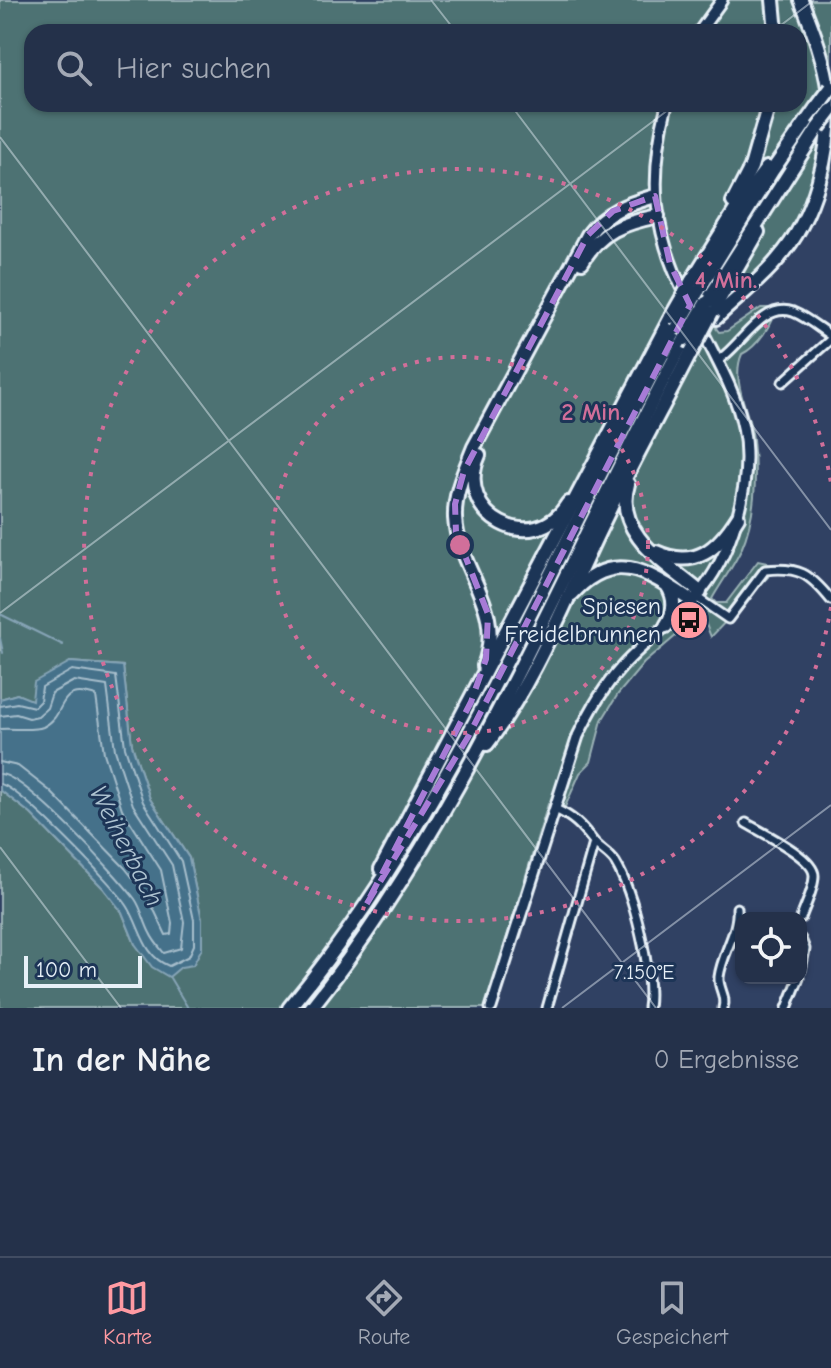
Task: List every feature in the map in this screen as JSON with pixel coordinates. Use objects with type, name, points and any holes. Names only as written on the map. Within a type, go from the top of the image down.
[{"type":"highway","points":[[773,0],[775,24]]},
{"type":"highway","points":[[311,1008],[389,901],[468,769],[685,339],[711,311],[780,257],[803,222],[822,174],[829,135],[829,95],[819,49],[801,0]]},
{"type":"highway","points":[[694,286],[831,88]]},
{"type":"highway","points":[[468,769],[504,722],[711,311],[784,179],[831,111]]},
{"type":"highway","points":[[366,905],[383,865],[471,702],[586,476],[694,286],[751,167],[767,112]]},
{"type":"highway","points":[[715,241],[758,178],[801,130]]},
{"type":"highway","points":[[471,702],[486,659],[490,628],[484,599],[456,533],[455,504],[464,471],[588,235],[602,218],[613,211],[655,196]]},
{"type":"highway","points":[[586,476],[554,519],[530,529],[509,527],[497,522],[476,496],[473,476],[482,449],[587,254],[604,234],[616,227],[658,216]]},
{"type":"highway","points":[[289,1008],[366,905],[424,816],[468,737],[674,322]]},
{"type":"highway","points":[[643,446],[626,488],[626,516],[648,548],[696,597]]},
{"type":"highway","points":[[648,548],[666,556],[690,558],[701,555],[722,542],[738,517]]},
{"type":"highway","points":[[565,603],[588,579],[614,568],[638,569],[696,597]]},
{"type":"highway","points":[[666,626],[671,618],[674,600],[667,585]]},
{"type":"street","points":[[705,24],[722,0]]},
{"type":"street","points":[[491,1008],[578,736],[589,712],[620,668],[696,597],[714,570],[738,517],[745,460],[743,428],[732,394],[670,264],[658,216],[655,167],[665,112]]},
{"type":"street","points":[[717,361],[736,348],[757,321],[782,311],[798,314],[831,338],[783,382]]},
{"type":"street","points":[[696,597],[728,619],[765,570],[787,568],[806,574],[831,600]]},
{"type":"street","points":[[555,809],[584,827],[594,843],[613,860],[626,887],[649,974],[648,1008]]},
{"type":"street","points":[[746,823],[812,866],[814,878],[803,912]]},
{"type":"street","points":[[547,1008],[594,843]]},
{"type":"street","points":[[723,1008],[725,999],[719,977],[737,919],[737,908]]},
{"type":"street","points":[[787,1008],[797,984]]},
{"type":"highlighted area","points":[[655,196],[670,264],[690,305],[468,737],[366,905],[471,702],[486,659],[488,614],[456,533],[455,504],[464,471],[588,235],[613,211]]},
{"type":"green space","points":[[0,0],[831,0],[831,169],[812,217],[788,255],[758,288],[719,321],[716,328],[719,332],[727,331],[761,308],[775,308],[768,328],[759,341],[742,354],[739,364],[739,386],[753,439],[754,496],[750,524],[741,550],[712,599],[716,603],[726,603],[758,561],[770,567],[768,577],[711,637],[705,622],[698,617],[644,663],[618,694],[602,720],[591,762],[580,773],[564,809],[548,804],[485,1008],[0,1008],[0,790],[31,814],[103,888],[122,912],[135,944],[202,948],[202,920],[189,858],[150,799],[132,745],[123,666],[70,662],[32,701],[17,694],[0,699]]},
{"type":"water","points":[[70,662],[123,666],[132,745],[150,799],[189,858],[202,920],[202,948],[193,965],[181,967],[169,977],[152,967],[135,944],[122,912],[103,888],[31,814],[0,790],[0,699],[17,694],[32,700],[34,682]]},
{"type":"waterway","points":[[0,614],[63,645]]},
{"type":"waterway","name":"Weiherbach","points":[[0,638],[3,653]]},
{"type":"waterway","name":"Weiherbach","points":[[170,978],[188,1008]]},
{"type":"place","name":"Spiesen Freidelbrunnen","points":[[689,620]]}]
